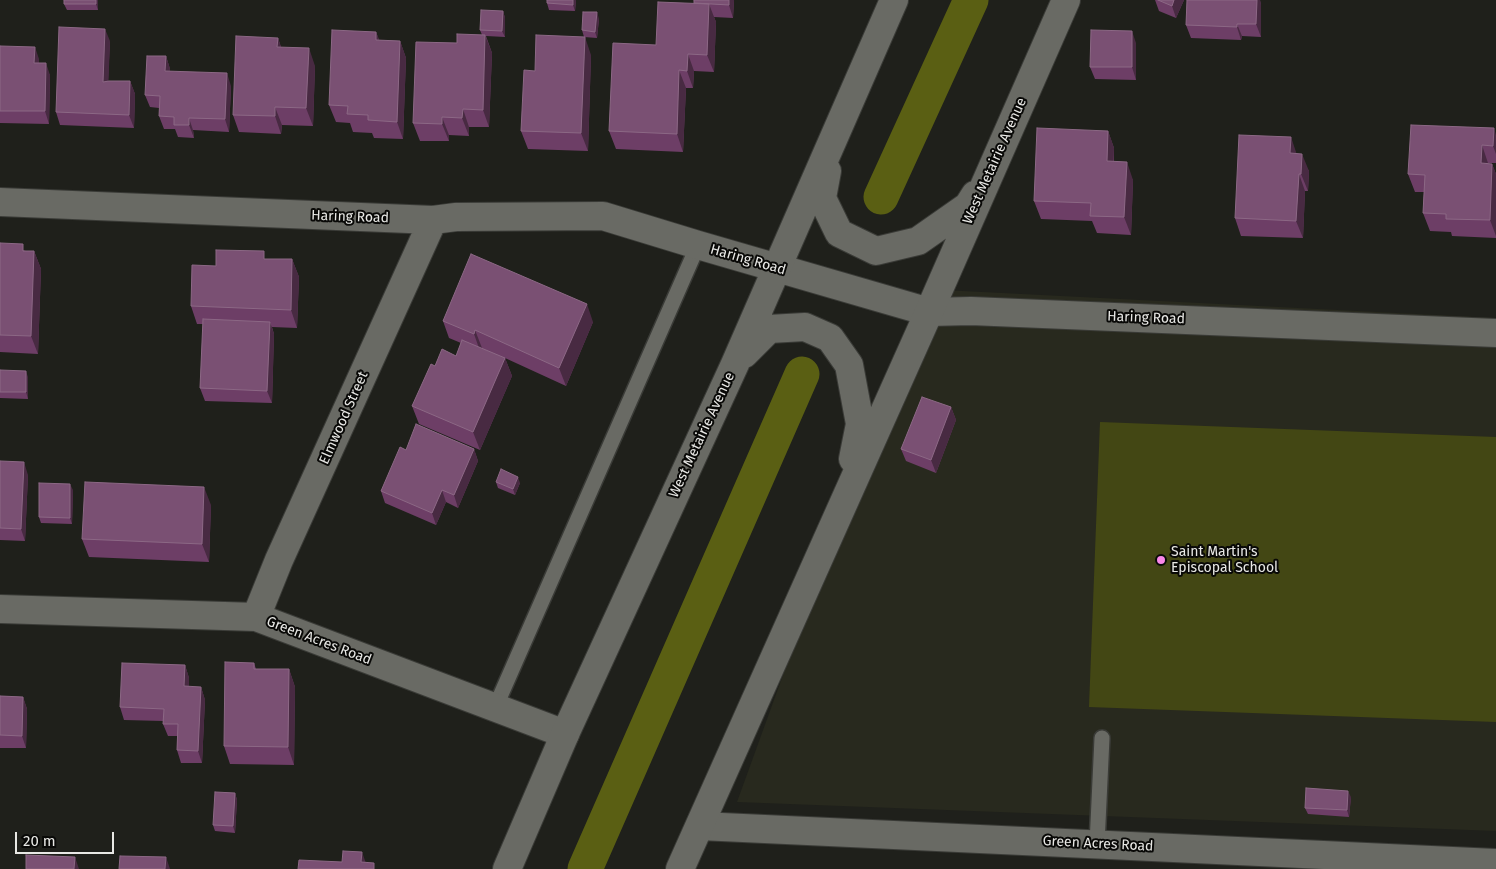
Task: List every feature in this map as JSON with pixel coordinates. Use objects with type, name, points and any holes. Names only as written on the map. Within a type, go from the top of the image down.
[{"type":"street","name":"West Metairie Avenue","points":[[507,869],[564,734],[734,364],[894,0]]},
{"type":"street","name":"West Metairie Avenue","points":[[680,869],[1066,0]]},
{"type":"street","points":[[833,140],[822,198],[839,233],[876,251],[918,241],[968,206],[988,178]]},
{"type":"street","name":"Haring Road","points":[[0,202],[433,220],[456,217],[603,216],[698,246],[929,312],[971,311],[1496,333]]},
{"type":"street","name":"Elmwood Street","points":[[256,618],[283,551],[433,220]]},
{"type":"street","points":[[734,364],[769,329],[804,327],[830,338],[848,365],[860,424],[845,500]]},
{"type":"street","name":"Green Acres Road","points":[[0,609],[256,618],[564,734]]},
{"type":"street","name":"Green Acres Road","points":[[700,826],[1496,863]]},
{"type":"lane","points":[[495,708],[698,246]]},
{"type":"lane","points":[[1097,844],[1102,738]]},
{"type":"shaded area","name":"Saint Martin's Episcopal School","points":[[923,289],[1496,318],[1496,831],[737,802]]},
{"type":"green space","points":[[1100,422],[1496,437],[1496,722],[1089,707]]},
{"type":"building","points":[[64,0],[96,0],[96,4],[64,4]]},
{"type":"building","points":[[547,0],[573,0],[573,5],[547,3]]},
{"type":"building","points":[[694,0],[729,0],[729,5],[694,3]]},
{"type":"building","points":[[1158,0],[1174,0],[1172,6]]},
{"type":"building","points":[[1187,0],[1257,0],[1256,24],[1237,24],[1237,27],[1186,25]]},
{"type":"building","points":[[658,2],[709,4],[707,55],[688,54],[687,71],[679,70],[677,134],[609,131],[613,43],[656,45]]},
{"type":"building","points":[[481,10],[503,11],[502,31],[480,30]]},
{"type":"building","points":[[583,12],[597,12],[595,32],[582,30]]},
{"type":"building","points":[[59,27],[105,29],[103,82],[130,81],[129,115],[56,112]]},
{"type":"building","points":[[332,30],[376,32],[376,40],[400,41],[397,122],[368,120],[368,115],[347,114],[348,106],[329,105]]},
{"type":"building","points":[[1091,30],[1132,31],[1132,67],[1090,67]]},
{"type":"building","points":[[457,34],[485,35],[483,110],[463,109],[462,118],[442,117],[442,124],[413,123],[416,42],[457,43]]},
{"type":"building","points":[[536,35],[585,37],[581,133],[521,131],[524,70],[535,71]]},
{"type":"building","points":[[236,36],[278,38],[277,47],[309,48],[306,108],[275,107],[275,116],[233,115]]},
{"type":"building","points":[[0,46],[35,47],[34,63],[46,63],[45,111],[0,111]]},
{"type":"building","points":[[147,56],[166,56],[165,71],[227,73],[225,119],[189,118],[189,125],[174,125],[174,117],[159,116],[160,96],[145,95]]},
{"type":"building","points":[[1411,125],[1494,128],[1493,146],[1482,145],[1481,163],[1492,164],[1490,220],[1446,219],[1446,214],[1423,213],[1425,175],[1408,174]]},
{"type":"building","points":[[1037,128],[1108,131],[1107,161],[1127,162],[1124,217],[1090,216],[1091,203],[1034,201]]},
{"type":"building","points":[[1239,135],[1291,137],[1290,153],[1302,154],[1296,221],[1235,218]]},
{"type":"building","points":[[0,243],[23,244],[23,251],[34,251],[31,336],[0,335]]},
{"type":"building","points":[[216,250],[264,251],[264,259],[292,259],[291,310],[191,306],[192,265],[216,266]]},
{"type":"building","points":[[471,254],[587,304],[559,368],[475,330],[474,334],[443,321]]},
{"type":"building","points":[[203,319],[270,322],[267,391],[200,388]]},
{"type":"building","points":[[462,340],[505,358],[473,432],[412,406],[431,364],[435,366],[442,349],[456,356]]},
{"type":"building","points":[[0,370],[26,371],[26,392],[0,392]]},
{"type":"building","points":[[922,397],[951,407],[931,460],[901,449]]},
{"type":"building","points":[[416,424],[474,449],[454,495],[442,490],[432,513],[381,491],[400,447],[406,450]]},
{"type":"building","points":[[0,461],[24,462],[21,529],[0,528]]},
{"type":"building","points":[[501,469],[518,477],[513,489],[496,482]]},
{"type":"building","points":[[85,482],[204,487],[202,544],[82,539]]},
{"type":"building","points":[[39,483],[70,484],[70,518],[39,517]]},
{"type":"building","points":[[225,662],[254,663],[254,669],[289,669],[288,747],[224,746]]},
{"type":"building","points":[[122,663],[185,665],[184,686],[201,687],[198,751],[177,750],[178,724],[163,724],[164,709],[120,707]]},
{"type":"building","points":[[0,696],[23,697],[22,736],[0,735]]},
{"type":"building","points":[[1306,788],[1348,791],[1347,810],[1305,808]]},
{"type":"building","points":[[215,792],[235,793],[233,826],[213,825]]},
{"type":"building","points":[[343,851],[362,852],[361,862],[374,863],[374,869],[298,869],[299,860],[342,862]]},
{"type":"building","points":[[26,855],[75,857],[74,869],[26,869]]},
{"type":"building","points":[[120,856],[166,857],[165,869],[119,869]]},
{"type":"waterway","points":[[881,197],[971,0]]},
{"type":"waterway","points":[[585,869],[802,374]]},
{"type":"place","name":"Saint Martin's Episcopal School","points":[[1161,560]]}]
